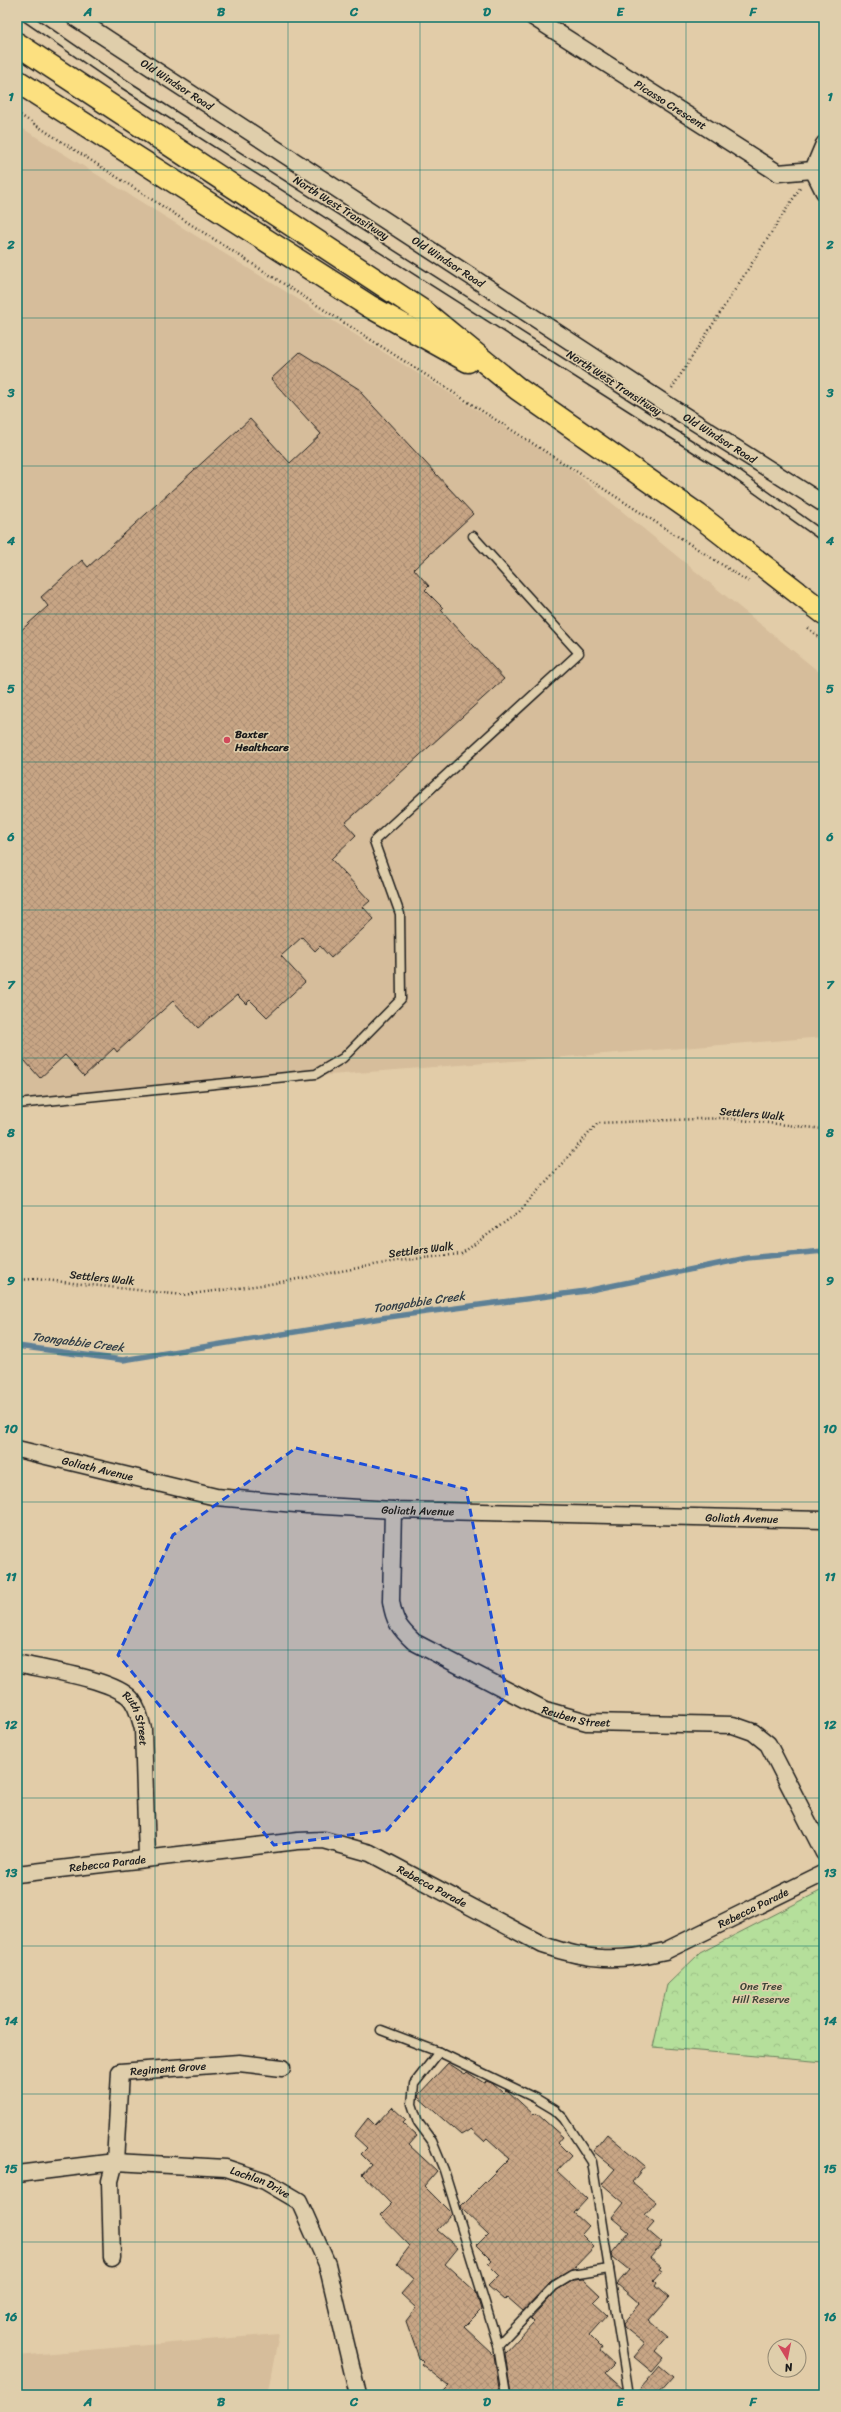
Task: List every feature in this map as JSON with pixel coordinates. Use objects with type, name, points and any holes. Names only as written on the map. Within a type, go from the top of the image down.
[{"type":"highway","points":[[17,44],[424,312],[518,389],[698,515],[824,613]]},
{"type":"highway","points":[[17,81],[369,306],[518,389]]},
{"type":"street","name":"Old Windsor Road","points":[[74,17],[663,402],[824,504]]},
{"type":"street","name":"Picasso Crescent","points":[[533,17],[778,173],[813,170]]},
{"type":"street","points":[[824,144],[813,170],[824,192]]},
{"type":"street","name":"Goliath Avenue","points":[[17,1449],[216,1496],[307,1505],[393,1510],[824,1520]]},
{"type":"street","name":"Reuben Street","points":[[393,1510],[391,1601],[393,1613],[400,1629],[414,1642],[545,1710],[564,1717],[587,1722],[733,1725],[753,1732],[768,1744],[824,1853]]},
{"type":"street","name":"Ruth Street","points":[[17,1663],[109,1685],[129,1696],[138,1712],[143,1729],[147,1857]]},
{"type":"street","name":"Rebecca Parade","points":[[17,1874],[147,1857],[298,1840],[324,1840],[370,1853],[543,1945],[571,1955],[594,1959],[642,1957],[665,1951],[824,1873]]},
{"type":"street","name":"Regiment Grove","points":[[115,2162],[120,2072],[239,2063],[282,2068]]},
{"type":"street","points":[[112,2258],[110,2196],[115,2162]]},
{"type":"street","name":"Lachlan Drive","points":[[17,2174],[115,2162],[226,2168],[265,2182],[299,2201],[327,2264],[358,2395]]},
{"type":"lane","name":"North West Transitway","points":[[26,17],[117,79],[726,468],[824,537]]},
{"type":"lane","points":[[17,1104],[316,1074],[343,1058],[401,999],[400,914],[374,841],[579,653],[473,536]]},
{"type":"lane","points":[[381,2030],[440,2052],[536,2098],[564,2119],[594,2168],[629,2395]]},
{"type":"lane","points":[[440,2052],[414,2084],[412,2104],[418,2122],[432,2141],[444,2170],[498,2345],[506,2395]]},
{"type":"lane","points":[[498,2345],[503,2338],[558,2283],[584,2272],[609,2269]]},
{"type":"path","points":[[17,113],[752,584]]},
{"type":"path","points":[[663,402],[813,170]]},
{"type":"path","points":[[807,627],[824,642]]},
{"type":"path","name":"Settlers Walk","points":[[17,1280],[36,1279],[183,1295],[270,1284],[396,1260],[461,1254],[519,1212],[598,1123],[722,1118],[824,1129]]},
{"type":"highlighted area","points":[[296,1448],[466,1489],[507,1695],[387,1830],[274,1845],[118,1655],[173,1535]]},
{"type":"shaded area","points":[[17,125],[564,464],[824,676],[824,1037],[17,1099]]},
{"type":"shaded area","points":[[279,2334],[267,2395],[17,2395],[17,2356]]},
{"type":"green space","name":"One Tree Hill Reserve","points":[[824,1889],[824,2062],[653,2047],[667,1985],[700,1953]]},
{"type":"building","name":"Baxter Healthcare","points":[[300,352],[362,391],[361,393],[473,514],[414,569],[429,586],[425,590],[443,608],[441,610],[504,679],[345,823],[356,835],[331,859],[370,901],[363,907],[374,919],[331,958],[320,946],[315,951],[302,937],[281,956],[305,982],[267,1017],[250,1000],[246,1004],[237,995],[198,1028],[173,1001],[117,1052],[114,1048],[84,1076],[65,1055],[40,1078],[17,1052],[17,634],[48,606],[41,597],[82,560],[88,567],[250,419],[290,463],[321,434],[271,379]]},
{"type":"building","points":[[448,2063],[465,2074],[467,2072],[484,2083],[486,2081],[492,2083],[503,2093],[506,2090],[508,2091],[534,2115],[536,2113],[563,2137],[558,2143],[571,2156],[557,2171],[587,2199],[574,2213],[588,2226],[581,2234],[594,2247],[573,2269],[550,2282],[523,2311],[507,2297],[504,2300],[488,2286],[499,2275],[488,2264],[492,2260],[477,2245],[488,2234],[462,2209],[461,2206],[509,2158],[487,2138],[484,2141],[471,2129],[461,2135],[418,2097],[419,2094]]},
{"type":"building","points":[[392,2107],[406,2120],[403,2123],[417,2136],[409,2145],[437,2171],[424,2186],[452,2214],[437,2230],[458,2248],[445,2264],[476,2292],[481,2310],[464,2327],[494,2355],[500,2395],[440,2395],[449,2386],[421,2364],[423,2362],[419,2358],[406,2321],[416,2308],[401,2294],[414,2279],[397,2263],[410,2246],[380,2215],[391,2204],[362,2174],[371,2164],[361,2154],[367,2148],[354,2136],[368,2118],[375,2125]]},
{"type":"building","points":[[607,2134],[645,2166],[632,2182],[656,2202],[645,2215],[654,2222],[647,2230],[661,2242],[659,2244],[660,2246],[650,2258],[661,2267],[659,2269],[662,2271],[654,2280],[657,2283],[655,2286],[669,2298],[649,2321],[668,2337],[656,2351],[664,2358],[652,2372],[634,2357],[645,2344],[624,2327],[623,2324],[640,2304],[617,2284],[629,2270],[613,2257],[612,2253],[629,2232],[612,2218],[624,2203],[602,2184],[615,2169],[593,2151]]},
{"type":"building","points":[[583,2279],[600,2295],[593,2302],[607,2315],[589,2335],[602,2348],[600,2351],[614,2364],[605,2373],[623,2389],[623,2395],[511,2395],[505,2353],[534,2322],[531,2319],[557,2290],[574,2280]]},
{"type":"building","points":[[660,2366],[673,2377],[657,2395],[635,2395]]},
{"type":"waterway","name":"Toongabbie Creek","points":[[17,1346],[123,1360],[381,1318],[586,1291],[747,1258],[824,1251]]},
{"type":"place","name":"Baxter Healthcare","points":[[227,740]]}]
